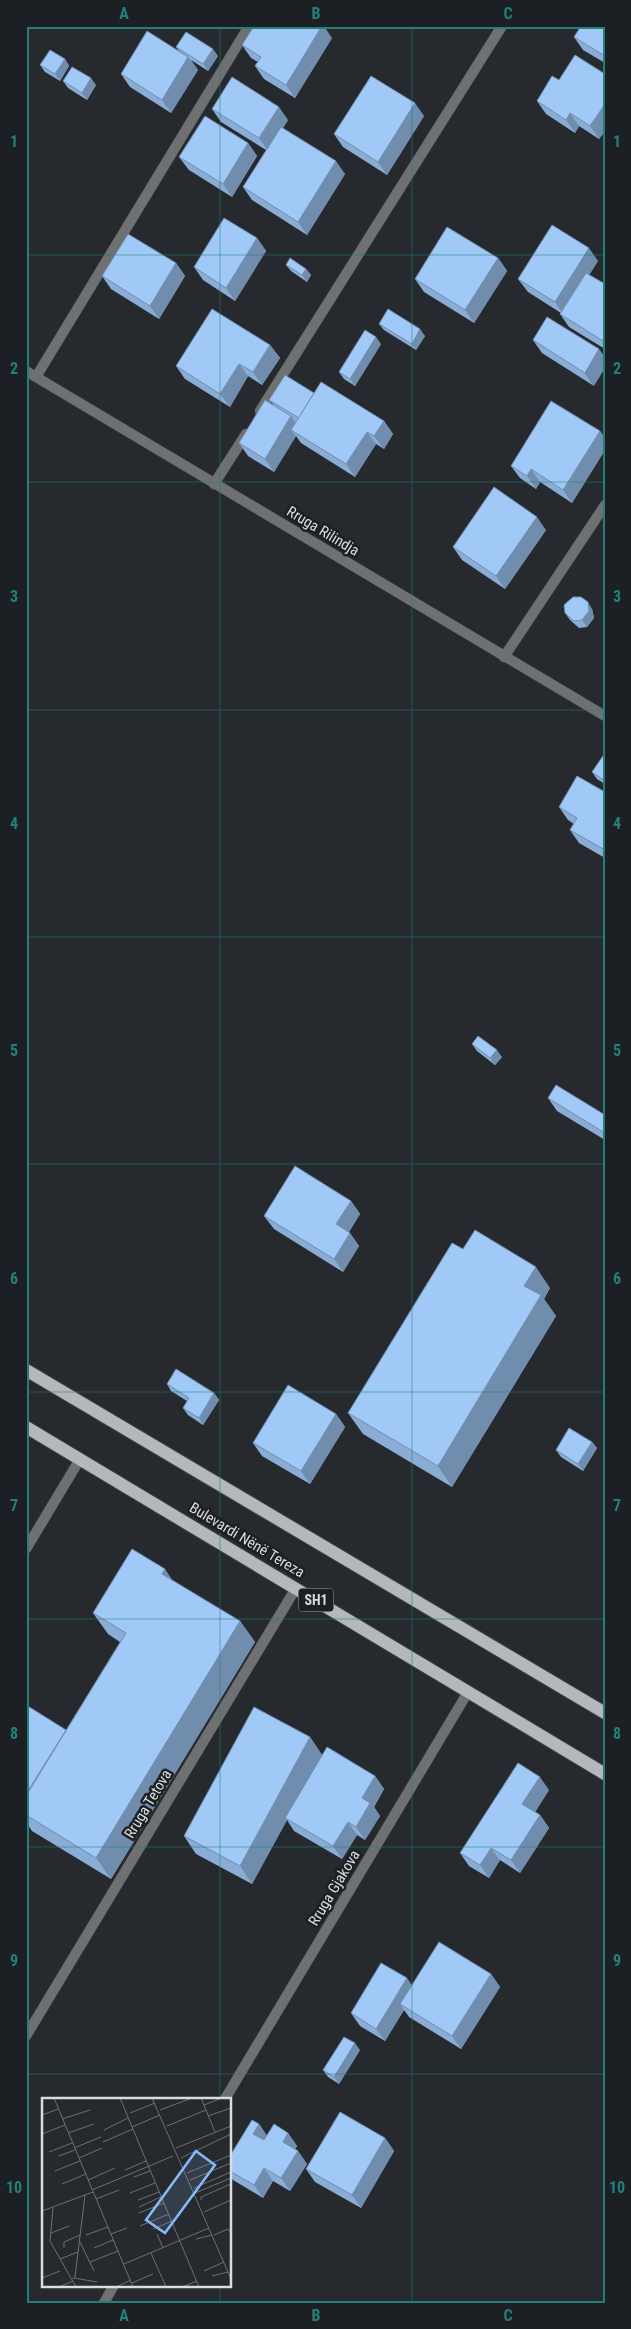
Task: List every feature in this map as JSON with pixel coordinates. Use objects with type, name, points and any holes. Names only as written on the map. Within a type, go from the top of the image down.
[{"type":"main road","points":[[26,1370],[605,1713]]},
{"type":"main road","name":"Bulevardi Nënë Tereza","points":[[26,1427],[605,1774]]},
{"type":"street","points":[[36,377],[249,26]]},
{"type":"street","points":[[214,484],[502,26]]},
{"type":"street","name":"Rruga Rilindja","points":[[26,371],[605,716]]},
{"type":"street","points":[[504,657],[605,505]]},
{"type":"street","points":[[26,1549],[80,1459]]},
{"type":"street","name":"Rruga Tetova","points":[[26,2036],[296,1588]]},
{"type":"street","name":"Rruga Gjakova","points":[[226,2098],[468,1692]]},
{"type":"street","points":[[104,2303],[113,2286]]},
{"type":"building","points":[[254,26],[322,26],[286,85],[255,66],[261,57],[242,45]]},
{"type":"building","points":[[581,26],[605,26],[605,56],[574,37]]},
{"type":"building","points":[[147,31],[188,57],[162,100],[121,74]]},
{"type":"building","points":[[186,32],[213,49],[203,64],[176,47]]},
{"type":"building","points":[[50,50],[65,59],[55,74],[40,65]]},
{"type":"building","points":[[575,55],[605,74],[605,104],[590,126],[570,113],[566,120],[537,101],[552,76],[559,80]]},
{"type":"building","points":[[72,67],[91,78],[82,93],[63,81]]},
{"type":"building","points":[[371,76],[415,103],[378,162],[334,134]]},
{"type":"building","points":[[232,77],[279,107],[259,138],[212,109]]},
{"type":"building","points":[[205,116],[248,143],[223,184],[179,157]]},
{"type":"building","points":[[281,127],[336,161],[298,222],[243,187]]},
{"type":"building","points":[[224,218],[257,238],[226,288],[194,267]]},
{"type":"building","points":[[552,225],[589,248],[555,302],[518,279]]},
{"type":"building","points":[[447,227],[498,258],[465,310],[415,279]]},
{"type":"building","points":[[128,234],[176,263],[150,306],[102,276]]},
{"type":"building","points":[[290,258],[306,269],[302,275],[286,265]]},
{"type":"building","points":[[586,273],[605,284],[605,342],[560,314]]},
{"type":"building","points":[[212,309],[270,345],[253,372],[239,364],[220,394],[176,366]]},
{"type":"building","points":[[388,309],[420,329],[412,344],[379,324]]},
{"type":"building","points":[[547,317],[599,349],[585,373],[533,340]]},
{"type":"building","points":[[365,330],[376,337],[350,379],[339,372]]},
{"type":"building","points":[[285,375],[314,393],[299,418],[269,400]]},
{"type":"building","points":[[321,382],[384,421],[374,436],[367,432],[346,464],[291,430]]},
{"type":"building","points":[[265,400],[291,416],[265,459],[239,443]]},
{"type":"building","points":[[551,401],[600,431],[563,490],[531,469],[527,476],[511,466]]},
{"type":"building","points":[[494,487],[537,517],[496,576],[453,547]]},
{"type":"building","points":[[573,597],[581,597],[588,602],[589,611],[582,620],[574,621],[565,613],[564,605]]},
{"type":"building","points":[[605,753],[605,781],[592,772]]},
{"type":"building","points":[[577,776],[605,792],[605,850],[570,830],[577,818],[559,807]]},
{"type":"building","points":[[478,1036],[497,1050],[490,1058],[472,1044]]},
{"type":"building","points":[[556,1085],[605,1115],[605,1133],[548,1098]]},
{"type":"building","points":[[295,1166],[351,1201],[336,1224],[350,1233],[334,1259],[264,1216]]},
{"type":"building","points":[[475,1230],[536,1267],[524,1286],[541,1295],[438,1466],[348,1413],[452,1243],[463,1249]]},
{"type":"building","points":[[176,1369],[214,1393],[199,1418],[183,1408],[189,1398],[167,1384]]},
{"type":"building","points":[[288,1385],[336,1414],[301,1471],[253,1443]]},
{"type":"building","points":[[569,1428],[592,1442],[578,1464],[556,1450]]},
{"type":"building","points":[[132,1549],[165,1569],[162,1574],[240,1621],[96,1858],[26,1815],[26,1796],[126,1633],[93,1613]]},
{"type":"building","points":[[26,1705],[66,1730],[26,1794]]},
{"type":"building","points":[[254,1707],[310,1737],[240,1866],[184,1836]]},
{"type":"building","points":[[327,1747],[375,1776],[362,1798],[370,1803],[356,1827],[348,1822],[333,1846],[285,1818]]},
{"type":"building","points":[[518,1763],[540,1777],[522,1804],[540,1815],[511,1860],[491,1848],[480,1865],[460,1853]]},
{"type":"building","points":[[439,1942],[491,1974],[452,2036],[400,2004]]},
{"type":"building","points":[[381,1963],[407,1978],[376,2029],[351,2013]]},
{"type":"building","points":[[344,2037],[355,2043],[334,2077],[323,2070]]},
{"type":"building","points":[[340,2112],[385,2138],[352,2195],[306,2169]]},
{"type":"building","points":[[252,2120],[259,2124],[253,2134],[264,2140],[274,2124],[288,2133],[283,2142],[298,2151],[281,2178],[264,2168],[254,2185],[231,2172],[231,2154]]}]
